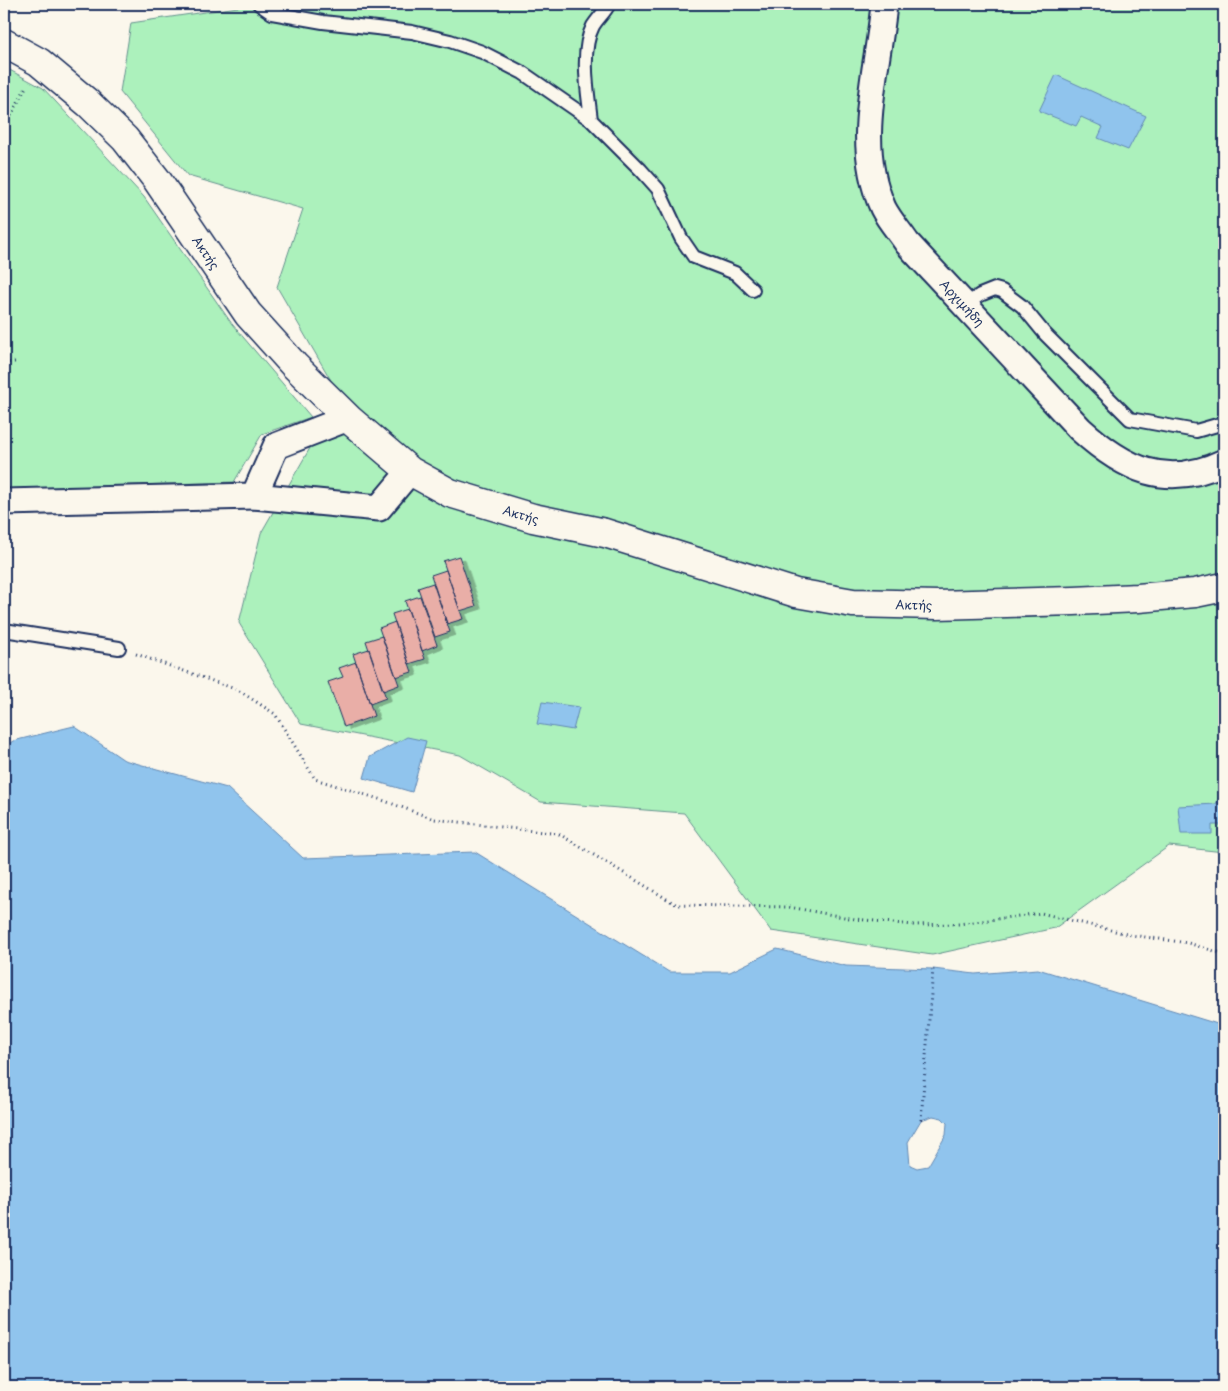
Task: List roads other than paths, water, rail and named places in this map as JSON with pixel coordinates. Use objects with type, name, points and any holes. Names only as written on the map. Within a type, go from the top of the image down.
[{"type":"street","name":"Αρχιμήδη","points":[[883,15],[868,120],[874,181],[884,209],[907,242],[1080,428],[1105,451],[1127,465],[1166,475],[1195,474],[1224,462]]},
{"type":"street","name":"Ακτής","points":[[4,43],[39,62],[88,103],[125,139],[157,180],[248,314],[294,365],[348,418],[410,471],[450,493],[492,508],[606,533],[796,593],[853,603],[937,605],[1083,601],[1195,593],[1224,587]]},
{"type":"street","points":[[254,496],[276,446],[348,418]]},
{"type":"street","points":[[4,502],[254,496],[379,508],[410,471]]},
{"type":"lane","points":[[259,4],[272,13],[323,22],[412,32],[482,52],[523,73],[591,120],[658,189],[681,238],[694,257],[734,273],[753,290]]},
{"type":"lane","points":[[591,120],[586,75],[588,43],[593,26],[610,4]]},
{"type":"lane","points":[[870,4],[883,15]]},
{"type":"lane","points":[[965,305],[980,295],[995,289],[1002,291],[1022,306],[1045,334],[1130,419],[1196,431],[1224,423]]},
{"type":"lane","points":[[4,630],[119,648]]},
{"type":"water","points":[[1056,75],[1146,116],[1128,150],[1098,138],[1103,127],[1081,117],[1076,126],[1039,111]]},
{"type":"water","points":[[542,702],[579,707],[573,730],[537,724]]},
{"type":"water","points":[[74,726],[124,760],[227,788],[303,858],[475,852],[669,972],[730,972],[777,949],[846,966],[933,969],[975,974],[1038,969],[1224,1026],[1224,1387],[4,1387],[4,747],[13,741]],"holes":[[[933,1116],[942,1118],[947,1123],[946,1135],[928,1166],[917,1168],[910,1165],[908,1142],[921,1120]]]},
{"type":"water","points":[[407,737],[426,741],[412,792],[364,778],[370,757]]},
{"type":"water","points":[[1221,794],[1224,794],[1224,825],[1212,825],[1212,834],[1181,834],[1178,806],[1216,804]]}]
